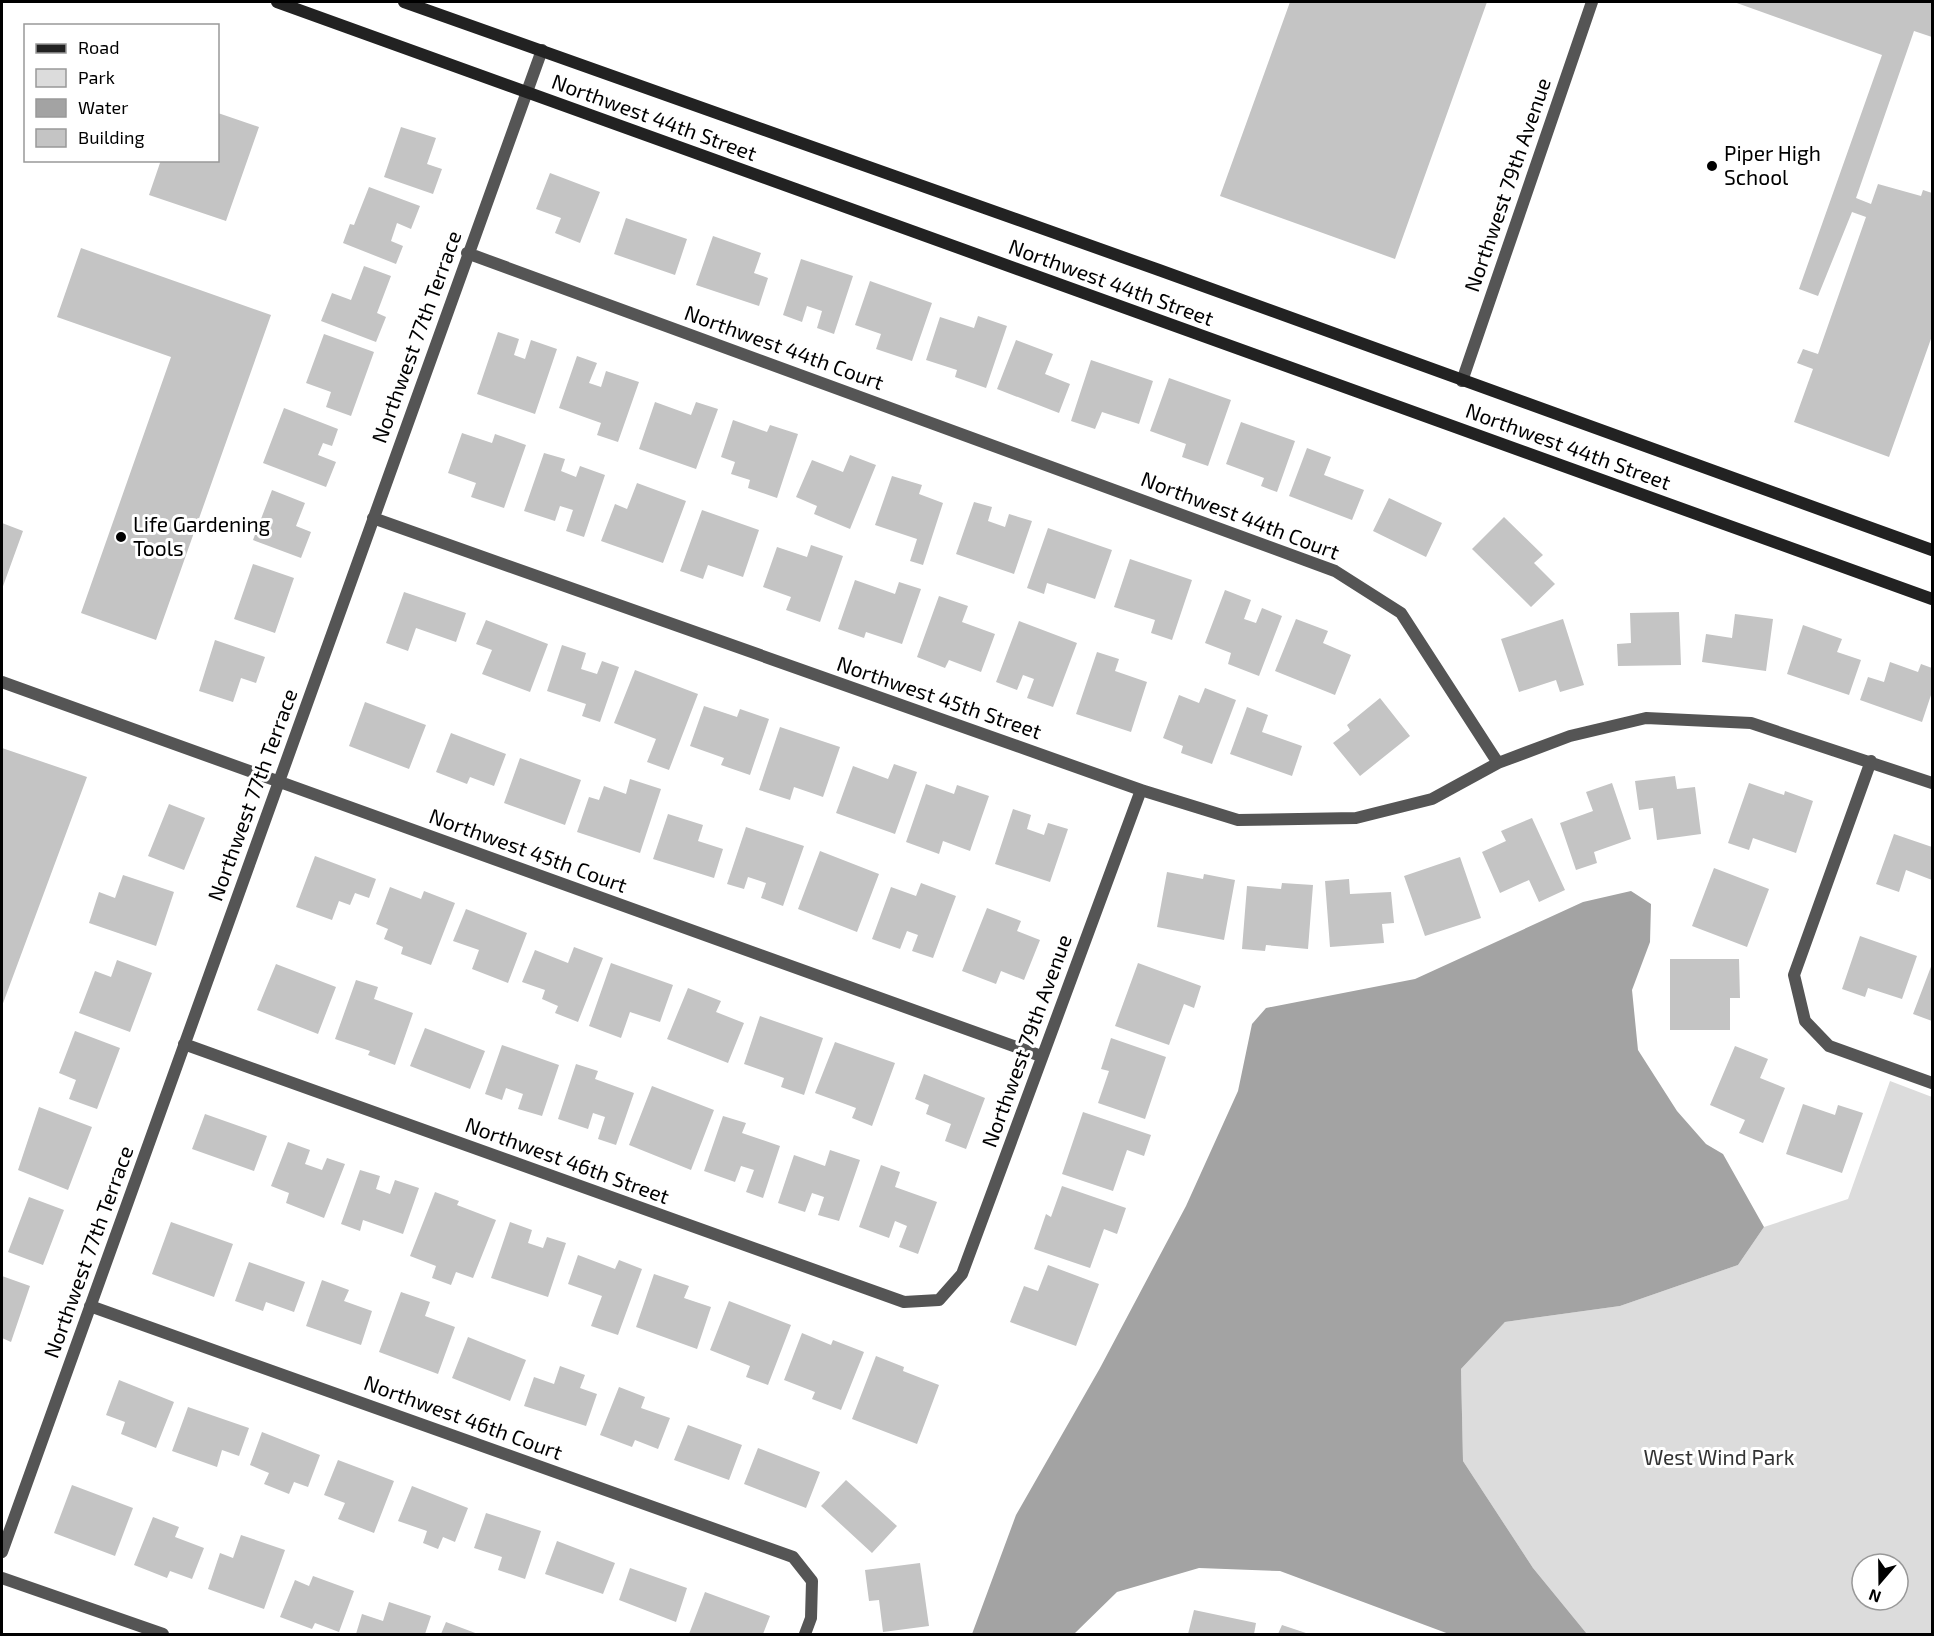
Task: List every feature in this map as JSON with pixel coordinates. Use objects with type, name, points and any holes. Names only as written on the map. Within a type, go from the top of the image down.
[{"type":"street","name":"Northwest 44th Street","points":[[277,2],[1932,599]]},
{"type":"street","name":"Northwest 44th Street","points":[[404,2],[1160,270],[1932,550]]},
{"type":"street","name":"Northwest 79th Avenue","points":[[1461,381],[1592,2]]},
{"type":"street","name":"Northwest 77th Terrace","points":[[2,1552],[467,253],[542,50]]},
{"type":"street","name":"Northwest 44th Court","points":[[467,253],[1335,571],[1401,613],[1498,763]]},
{"type":"street","name":"Northwest 45th Street","points":[[373,518],[1141,790],[1238,820],[1356,818],[1432,799],[1498,763]]},
{"type":"street","name":"Northwest 45th Court","points":[[2,682],[1041,1056]]},
{"type":"street","points":[[1498,763],[1570,736],[1646,718],[1751,723],[1932,783]]},
{"type":"street","points":[[1871,761],[1794,975],[1805,1021],[1829,1046],[1932,1083]]},
{"type":"street","name":"Northwest 79th Avenue","points":[[939,1300],[962,1274],[1141,790]]},
{"type":"street","name":"Northwest 46th Street","points":[[184,1044],[904,1302],[939,1300]]},
{"type":"street","name":"Northwest 46th Court","points":[[90,1306],[794,1557],[812,1581],[811,1618],[805,1635]]},
{"type":"street","points":[[2,1578],[164,1635]]},
{"type":"green space","name":"West Wind Park","points":[[1890,1081],[1932,1097],[1932,1634],[1587,1634],[1533,1568],[1463,1461],[1461,1369],[1505,1322],[1620,1306],[1738,1265],[1764,1227],[1848,1199]]},
{"type":"water","points":[[1631,891],[1651,904],[1650,942],[1632,990],[1638,1050],[1677,1111],[1706,1144],[1723,1154],[1764,1227],[1738,1265],[1620,1306],[1505,1322],[1461,1369],[1463,1461],[1533,1568],[1587,1634],[1449,1634],[1280,1571],[1199,1568],[1117,1592],[1074,1634],[972,1634],[1016,1515],[1100,1368],[1186,1206],[1238,1091],[1252,1024],[1266,1008],[1415,979],[1583,902]]},
{"type":"building","points":[[1290,2],[1487,2],[1395,259],[1220,196]]},
{"type":"building","points":[[1734,2],[1932,2],[1932,37],[1914,31],[1856,198],[1871,204],[1878,184],[1921,196],[1923,190],[1932,193],[1932,336],[1889,457],[1794,422],[1813,369],[1797,363],[1803,349],[1818,354],[1866,217],[1852,212],[1818,296],[1799,289],[1882,55]]},
{"type":"building","points":[[219,113],[259,127],[226,221],[149,195],[160,162],[219,162]]},
{"type":"building","points":[[401,127],[436,138],[427,164],[442,169],[433,194],[384,177]]},
{"type":"building","points":[[550,173],[600,192],[580,243],[555,233],[561,218],[536,209]]},
{"type":"building","points":[[369,187],[420,206],[411,229],[397,223],[391,241],[403,246],[396,264],[343,243],[350,224],[354,225]]},
{"type":"building","points":[[626,218],[687,239],[675,275],[614,254]]},
{"type":"building","points":[[713,236],[761,253],[754,273],[768,278],[759,306],[696,285]]},
{"type":"building","points":[[81,248],[271,315],[156,640],[81,613],[171,357],[57,317]]},
{"type":"building","points":[[801,259],[853,276],[834,334],[817,328],[822,311],[807,306],[802,322],[783,315]]},
{"type":"building","points":[[364,266],[391,276],[377,313],[386,317],[376,342],[321,321],[332,293],[351,300]]},
{"type":"building","points":[[870,281],[932,303],[912,361],[876,349],[881,334],[855,325]]},
{"type":"building","points":[[978,316],[1007,326],[986,388],[955,377],[957,370],[926,360],[940,317],[974,328]]},
{"type":"building","points":[[498,332],[519,339],[514,355],[525,359],[531,340],[557,349],[535,414],[477,394]]},
{"type":"building","points":[[324,334],[374,352],[351,416],[326,407],[331,392],[306,383]]},
{"type":"building","points":[[1016,340],[1053,354],[1045,374],[1070,384],[1059,413],[997,389]]},
{"type":"building","points":[[577,356],[597,363],[589,383],[601,387],[606,371],[639,382],[618,442],[597,435],[601,423],[559,408]]},
{"type":"building","points":[[1091,360],[1153,381],[1139,424],[1102,412],[1095,429],[1071,421]]},
{"type":"building","points":[[1169,378],[1231,400],[1208,466],[1182,457],[1186,444],[1150,431]]},
{"type":"building","points":[[655,402],[691,415],[696,402],[718,409],[696,469],[639,449]]},
{"type":"building","points":[[284,408],[338,429],[332,446],[323,443],[318,455],[336,462],[326,487],[263,463]]},
{"type":"building","points":[[733,420],[767,432],[770,425],[798,434],[777,498],[748,488],[750,480],[731,474],[735,462],[721,457]]},
{"type":"building","points":[[1241,422],[1295,441],[1277,492],[1261,486],[1264,478],[1226,464]]},
{"type":"building","points":[[462,433],[492,443],[495,434],[526,445],[504,508],[471,497],[476,483],[448,473]]},
{"type":"building","points":[[1307,448],[1331,457],[1324,475],[1364,490],[1352,520],[1289,496]]},
{"type":"building","points":[[544,453],[565,459],[561,471],[576,477],[580,466],[605,475],[584,537],[566,531],[573,510],[560,506],[555,521],[524,511]]},
{"type":"building","points":[[850,455],[876,465],[850,529],[814,514],[817,506],[796,497],[812,460],[843,472]]},
{"type":"building","points":[[892,476],[922,485],[919,494],[943,503],[923,565],[910,561],[917,539],[875,525]]},
{"type":"building","points":[[637,483],[686,501],[663,563],[601,541],[615,504],[627,509]]},
{"type":"building","points":[[272,490],[305,503],[296,526],[311,532],[301,558],[253,540]]},
{"type":"building","points":[[1389,498],[1442,523],[1426,557],[1373,531]]},
{"type":"building","points":[[974,502],[992,507],[988,521],[1005,527],[1009,514],[1032,521],[1014,574],[956,554]]},
{"type":"building","points":[[702,510],[759,530],[743,577],[708,565],[703,579],[680,571]]},
{"type":"building","points":[[1504,517],[1543,555],[1534,563],[1555,584],[1531,607],[1472,549]]},
{"type":"building","points":[[2,523],[23,531],[2,589]]},
{"type":"building","points":[[1048,528],[1112,550],[1095,599],[1047,583],[1044,594],[1027,588]]},
{"type":"building","points":[[811,545],[843,556],[820,622],[786,610],[791,597],[763,587],[777,547],[807,557]]},
{"type":"building","points":[[1130,559],[1192,580],[1172,640],[1151,633],[1155,620],[1114,607]]},
{"type":"building","points":[[253,564],[294,578],[275,633],[234,619]]},
{"type":"building","points":[[855,580],[895,594],[899,582],[921,589],[902,644],[866,632],[864,638],[838,629]]},
{"type":"building","points":[[1225,590],[1251,600],[1244,619],[1256,623],[1262,608],[1282,616],[1259,676],[1228,664],[1231,653],[1205,643]]},
{"type":"building","points":[[404,592],[466,613],[456,642],[416,628],[408,651],[386,643]]},
{"type":"building","points":[[939,596],[968,606],[962,622],[995,634],[981,672],[949,660],[945,668],[917,657]]},
{"type":"building","points":[[1679,612],[1681,665],[1618,666],[1617,644],[1631,643],[1630,613]]},
{"type":"building","points":[[1735,614],[1773,619],[1766,671],[1702,662],[1706,634],[1732,638]]},
{"type":"building","points":[[1296,619],[1328,631],[1323,643],[1351,655],[1335,695],[1275,671]]},
{"type":"building","points":[[1563,619],[1584,685],[1560,692],[1556,680],[1519,692],[1501,639]]},
{"type":"building","points":[[486,620],[548,644],[530,692],[482,674],[492,650],[476,644]]},
{"type":"building","points":[[1019,621],[1077,643],[1053,707],[1027,698],[1034,679],[1023,675],[1017,690],[996,682]]},
{"type":"building","points":[[1803,625],[1842,639],[1837,652],[1861,660],[1849,695],[1787,674]]},
{"type":"building","points":[[215,640],[265,657],[256,683],[241,678],[233,702],[199,691]]},
{"type":"building","points":[[562,645],[586,653],[581,669],[597,674],[602,661],[619,667],[600,722],[582,716],[586,704],[547,691]]},
{"type":"building","points":[[1097,652],[1119,659],[1115,671],[1147,682],[1131,732],[1076,714]]},
{"type":"building","points":[[1890,662],[1918,672],[1921,664],[1932,668],[1932,692],[1922,722],[1860,700],[1868,677],[1884,682]]},
{"type":"building","points":[[635,670],[698,694],[669,770],[647,762],[656,739],[614,723]]},
{"type":"building","points":[[1205,688],[1236,700],[1212,764],[1181,753],[1183,746],[1163,738],[1179,695],[1199,703]]},
{"type":"building","points":[[1380,698],[1410,736],[1360,776],[1333,743],[1350,730],[1347,725]]},
{"type":"building","points":[[365,702],[426,725],[409,769],[349,746]]},
{"type":"building","points":[[704,706],[737,717],[740,709],[769,719],[750,775],[721,765],[724,758],[690,746]]},
{"type":"building","points":[[1247,707],[1268,715],[1262,732],[1302,746],[1292,776],[1230,754]]},
{"type":"building","points":[[780,727],[840,747],[823,797],[794,787],[790,800],[759,790]]},
{"type":"building","points":[[451,733],[506,754],[494,786],[470,777],[467,784],[436,772]]},
{"type":"building","points":[[2,748],[87,777],[2,1006]]},
{"type":"building","points":[[520,758],[581,780],[565,825],[504,803]]},
{"type":"building","points":[[894,764],[917,772],[895,834],[836,813],[853,766],[888,779]]},
{"type":"building","points":[[1675,776],[1677,789],[1695,787],[1701,834],[1657,840],[1653,808],[1639,810],[1635,781]]},
{"type":"building","points":[[630,779],[661,789],[640,853],[577,832],[589,797],[599,800],[604,786],[626,794]]},
{"type":"building","points":[[1612,783],[1631,839],[1594,852],[1597,863],[1576,870],[1560,823],[1593,811],[1586,792]]},
{"type":"building","points":[[1749,783],[1784,795],[1785,791],[1813,801],[1796,853],[1753,838],[1749,850],[1728,843]]},
{"type":"building","points":[[926,784],[954,794],[957,785],[989,796],[970,851],[943,841],[939,854],[906,842]]},
{"type":"building","points":[[169,804],[205,818],[184,870],[148,856]]},
{"type":"building","points":[[1013,809],[1031,815],[1027,829],[1044,835],[1048,823],[1068,829],[1050,882],[995,864]]},
{"type":"building","points":[[668,814],[703,825],[698,841],[723,849],[714,878],[653,859]]},
{"type":"building","points":[[1532,818],[1565,890],[1539,902],[1529,880],[1500,893],[1482,852],[1506,841],[1501,831]]},
{"type":"building","points":[[746,827],[804,846],[783,906],[761,898],[766,883],[748,877],[744,889],[727,884]]},
{"type":"building","points":[[1894,834],[1932,847],[1932,880],[1906,870],[1899,892],[1876,884]]},
{"type":"building","points":[[820,851],[879,874],[857,932],[798,909]]},
{"type":"building","points":[[315,856],[376,879],[369,898],[355,893],[350,905],[339,901],[332,920],[296,907]]},
{"type":"building","points":[[1460,857],[1481,918],[1425,936],[1404,876]]},
{"type":"building","points":[[1714,868],[1769,889],[1747,947],[1692,926]]},
{"type":"building","points":[[1167,872],[1203,879],[1204,874],[1235,880],[1224,940],[1157,927]]},
{"type":"building","points":[[123,875],[174,892],[156,946],[89,923],[99,892],[115,898]]},
{"type":"building","points":[[1349,879],[1350,894],[1391,892],[1394,923],[1382,924],[1384,943],[1330,947],[1325,881]]},
{"type":"building","points":[[921,883],[956,896],[933,958],[912,951],[918,935],[907,931],[900,949],[872,939],[891,887],[916,896]]},
{"type":"building","points":[[1282,883],[1313,885],[1308,949],[1266,945],[1265,951],[1242,949],[1247,886],[1281,889]]},
{"type":"building","points":[[390,887],[421,899],[424,891],[455,903],[431,965],[401,954],[403,947],[384,939],[388,929],[376,924]]},
{"type":"building","points":[[987,908],[1021,921],[1017,931],[1040,940],[1024,980],[1001,971],[996,984],[962,971]]},
{"type":"building","points":[[466,909],[527,933],[508,983],[472,969],[479,950],[453,941]]},
{"type":"building","points":[[1860,936],[1917,956],[1902,999],[1868,988],[1865,997],[1842,989]]},
{"type":"building","points":[[574,947],[603,958],[578,1022],[555,1013],[558,1006],[542,999],[545,990],[522,982],[535,950],[568,963]]},
{"type":"building","points":[[1670,959],[1739,959],[1740,998],[1730,998],[1730,1030],[1670,1030]]},
{"type":"building","points":[[117,960],[152,973],[130,1032],[79,1013],[95,971],[111,977]]},
{"type":"building","points":[[611,963],[673,985],[660,1022],[630,1012],[621,1038],[589,1026]]},
{"type":"building","points":[[1138,963],[1201,986],[1194,1008],[1184,1004],[1169,1045],[1115,1026]]},
{"type":"building","points":[[276,964],[336,987],[318,1034],[257,1010]]},
{"type":"building","points":[[1932,964],[1932,1021],[1913,1014]]},
{"type":"building","points":[[356,980],[378,987],[374,999],[413,1013],[395,1065],[368,1055],[370,1051],[335,1039]]},
{"type":"building","points":[[688,988],[721,1001],[716,1012],[744,1023],[728,1063],[667,1039]]},
{"type":"building","points":[[760,1016],[823,1038],[804,1095],[781,1087],[784,1078],[744,1064]]},
{"type":"building","points":[[425,1028],[485,1051],[470,1089],[410,1066]]},
{"type":"building","points":[[75,1031],[120,1048],[97,1109],[69,1099],[76,1080],[59,1073]]},
{"type":"building","points":[[1111,1038],[1166,1057],[1145,1119],[1098,1103],[1109,1071],[1101,1069]]},
{"type":"building","points":[[835,1042],[895,1063],[872,1126],[852,1118],[856,1108],[815,1093]]},
{"type":"building","points":[[502,1045],[559,1065],[542,1116],[518,1109],[523,1094],[506,1088],[502,1100],[485,1094]]},
{"type":"building","points":[[1735,1046],[1768,1059],[1760,1078],[1785,1088],[1763,1143],[1739,1133],[1745,1120],[1710,1105]]},
{"type":"building","points":[[576,1064],[598,1071],[595,1079],[634,1093],[616,1145],[598,1139],[605,1117],[593,1113],[588,1129],[558,1119]]},
{"type":"building","points":[[924,1074],[985,1098],[966,1149],[945,1141],[951,1124],[926,1114],[929,1105],[915,1099]]},
{"type":"building","points":[[652,1086],[714,1110],[691,1170],[629,1145]]},
{"type":"building","points":[[1803,1104],[1835,1115],[1838,1105],[1863,1113],[1842,1173],[1786,1154]]},
{"type":"building","points":[[39,1107],[92,1127],[68,1190],[18,1170]]},
{"type":"building","points":[[1083,1112],[1151,1135],[1144,1156],[1127,1150],[1113,1191],[1062,1174]]},
{"type":"building","points":[[205,1114],[267,1136],[254,1171],[192,1149]]},
{"type":"building","points":[[723,1116],[746,1123],[742,1133],[780,1146],[763,1198],[746,1192],[754,1170],[741,1166],[735,1182],[704,1171]]},
{"type":"building","points":[[288,1142],[310,1150],[305,1164],[322,1170],[327,1158],[345,1164],[324,1218],[286,1203],[289,1193],[271,1186]]},
{"type":"building","points":[[830,1150],[860,1160],[839,1221],[818,1215],[824,1197],[812,1193],[805,1212],[778,1203],[794,1155],[825,1166]]},
{"type":"building","points":[[881,1165],[900,1172],[895,1187],[937,1202],[918,1254],[899,1247],[907,1226],[895,1221],[889,1238],[859,1227]]},
{"type":"building","points":[[360,1170],[380,1176],[376,1189],[390,1194],[395,1180],[419,1188],[403,1234],[363,1220],[360,1231],[341,1224]]},
{"type":"building","points":[[1062,1186],[1126,1208],[1117,1234],[1104,1229],[1090,1268],[1034,1249],[1046,1214],[1051,1217]]},
{"type":"building","points":[[435,1192],[459,1201],[457,1205],[496,1220],[473,1278],[456,1272],[451,1285],[432,1278],[436,1266],[410,1256]]},
{"type":"building","points":[[29,1197],[64,1210],[43,1265],[8,1252]]},
{"type":"building","points":[[171,1222],[233,1244],[214,1297],[152,1274]]},
{"type":"building","points":[[510,1222],[532,1230],[528,1243],[543,1248],[547,1237],[566,1243],[548,1297],[491,1278]]},
{"type":"building","points":[[578,1255],[615,1269],[619,1260],[642,1269],[618,1335],[591,1326],[602,1296],[568,1284]]},
{"type":"building","points":[[249,1262],[305,1282],[294,1312],[266,1302],[263,1311],[235,1301]]},
{"type":"building","points":[[1048,1265],[1099,1284],[1076,1346],[1010,1322],[1024,1286],[1038,1291]]},
{"type":"building","points":[[654,1274],[689,1286],[684,1298],[711,1307],[697,1349],[636,1327]]},
{"type":"building","points":[[2,1276],[30,1286],[11,1342],[2,1338]]},
{"type":"building","points":[[322,1280],[349,1290],[344,1301],[372,1311],[361,1345],[306,1326]]},
{"type":"building","points":[[401,1292],[430,1302],[425,1316],[455,1327],[438,1374],[379,1352]]},
{"type":"building","points":[[729,1301],[791,1325],[768,1385],[746,1377],[750,1366],[710,1350]]},
{"type":"building","points":[[802,1333],[831,1345],[833,1340],[864,1352],[841,1410],[812,1399],[815,1392],[784,1380]]},
{"type":"building","points":[[468,1337],[526,1360],[510,1401],[452,1378]]},
{"type":"building","points":[[876,1356],[904,1367],[903,1371],[939,1385],[917,1444],[852,1419]]},
{"type":"building","points":[[560,1366],[585,1375],[580,1388],[597,1394],[586,1426],[524,1406],[534,1377],[554,1384]]},
{"type":"building","points":[[119,1380],[174,1402],[156,1448],[121,1434],[125,1422],[106,1415]]},
{"type":"building","points":[[619,1387],[645,1397],[641,1408],[670,1418],[658,1449],[635,1440],[632,1447],[600,1435]]},
{"type":"building","points":[[188,1407],[249,1428],[239,1456],[222,1450],[217,1467],[172,1451]]},
{"type":"building","points":[[688,1425],[742,1445],[729,1480],[674,1460]]},
{"type":"building","points":[[262,1432],[320,1455],[308,1487],[294,1482],[289,1494],[264,1484],[269,1473],[250,1465]]},
{"type":"building","points":[[758,1448],[820,1472],[806,1508],[744,1484]]},
{"type":"building","points":[[338,1460],[394,1481],[374,1533],[338,1519],[345,1503],[324,1495]]},
{"type":"building","points":[[846,1480],[897,1526],[872,1553],[821,1506]]},
{"type":"building","points":[[72,1485],[133,1508],[115,1556],[54,1533]]},
{"type":"building","points":[[412,1486],[468,1508],[455,1542],[443,1537],[438,1549],[423,1543],[427,1531],[398,1521]]},
{"type":"building","points":[[486,1513],[541,1531],[525,1579],[498,1570],[502,1557],[474,1548]]},
{"type":"building","points":[[153,1517],[179,1527],[175,1537],[204,1548],[192,1579],[170,1571],[167,1578],[134,1565]]},
{"type":"building","points":[[241,1535],[285,1550],[264,1609],[208,1589],[220,1553],[233,1558]]},
{"type":"building","points":[[557,1541],[615,1563],[603,1594],[545,1574]]},
{"type":"building","points":[[920,1563],[929,1626],[883,1632],[879,1600],[869,1601],[865,1570]]},
{"type":"building","points":[[630,1568],[687,1588],[676,1622],[619,1600]]},
{"type":"building","points":[[313,1576],[354,1591],[339,1632],[315,1623],[312,1629],[280,1617],[295,1580],[309,1586]]},
{"type":"building","points":[[705,1592],[770,1616],[763,1634],[689,1634]]},
{"type":"building","points":[[389,1602],[431,1616],[425,1634],[356,1634],[362,1614],[383,1621]]},
{"type":"building","points":[[1194,1610],[1256,1623],[1254,1634],[1188,1634]]},
{"type":"building","points":[[446,1622],[478,1634],[441,1634]]},
{"type":"building","points":[[1282,1625],[1309,1634],[1278,1634]]},
{"type":"place","name":"Piper High School","points":[[1712,166]]},
{"type":"place","name":"Life Gardening Tools","points":[[121,537]]}]
